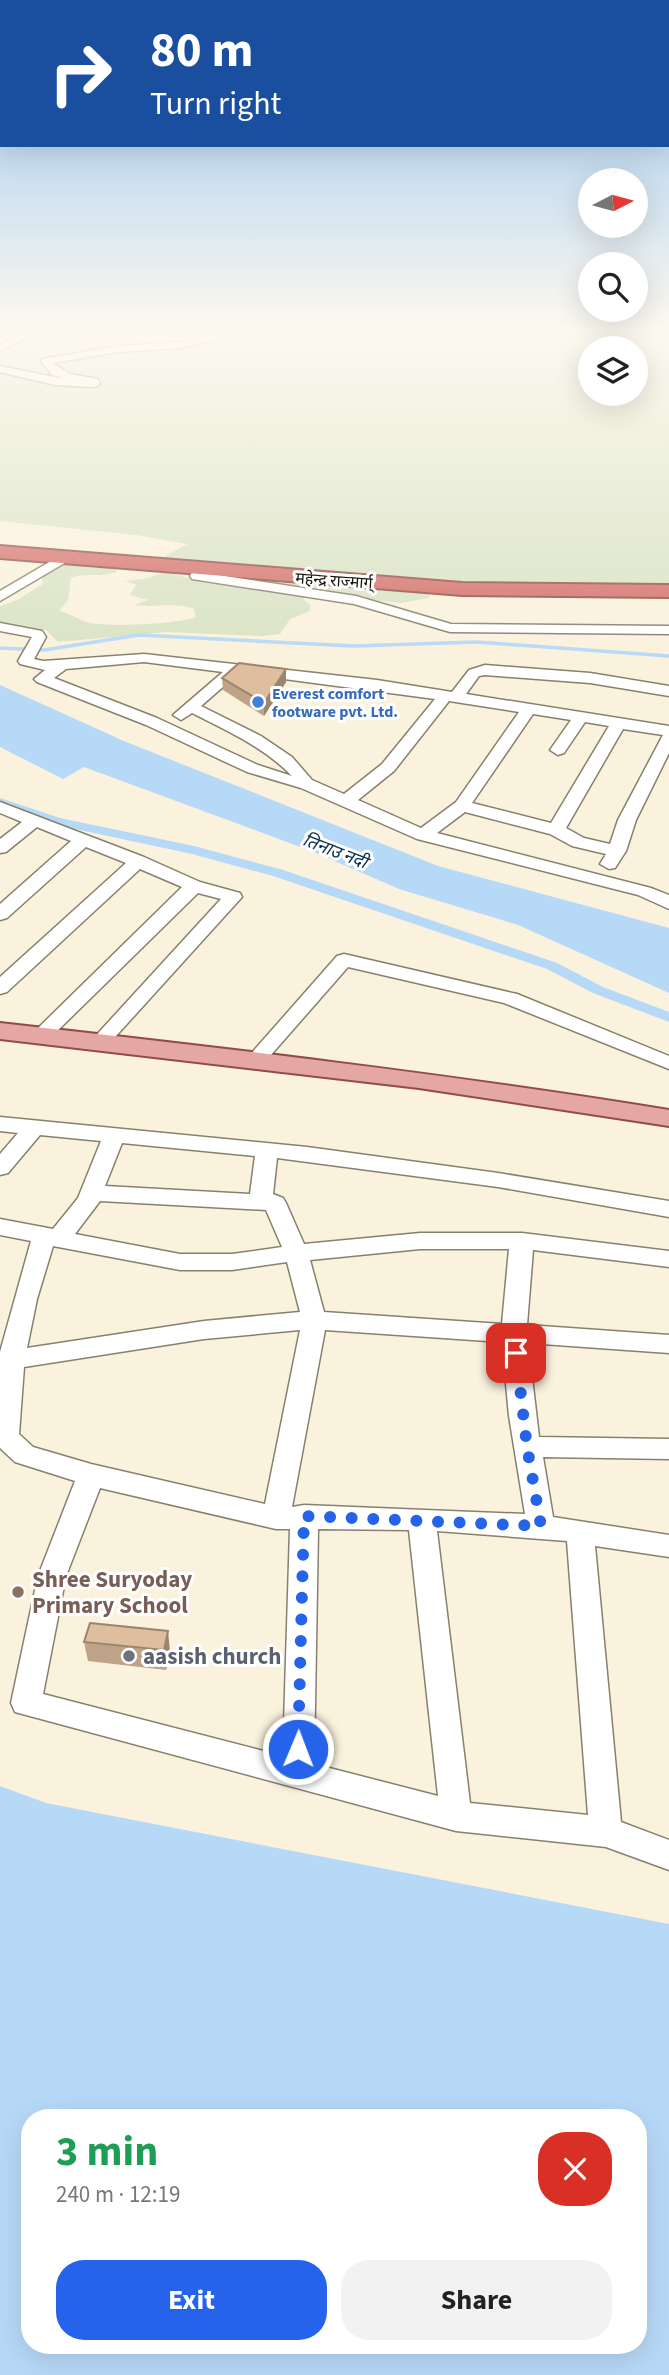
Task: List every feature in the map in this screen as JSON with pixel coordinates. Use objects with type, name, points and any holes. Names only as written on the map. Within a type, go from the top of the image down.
[{"type":"highway","name":"महेन्द्र राज्मार्ग्","points":[[0,552],[462,589],[669,591]]},
{"type":"main road","points":[[0,1031],[256,1060],[669,1118]]},
{"type":"street","points":[[0,597],[64,558]]},
{"type":"street","points":[[200,569],[197,576],[356,600],[450,628],[669,630]]},
{"type":"street","points":[[0,627],[26,631],[39,637],[25,661],[41,666],[144,658],[451,696],[669,731]]},
{"type":"street","points":[[62,664],[43,679],[164,727],[261,772],[286,781],[306,784],[423,835],[599,879],[618,887],[659,895],[669,903]]},
{"type":"street","points":[[164,727],[192,707],[235,669]]},
{"type":"street","points":[[344,802],[370,788],[389,770],[451,696],[474,673],[485,670],[590,678],[669,691]]},
{"type":"street","points":[[192,707],[274,753],[302,776],[306,784]]},
{"type":"street","points":[[423,835],[462,806],[529,709]]},
{"type":"street","points":[[558,750],[580,718]]},
{"type":"street","points":[[556,830],[618,724]]},
{"type":"street","points":[[599,879],[617,851],[627,820],[659,767],[669,737]]},
{"type":"street","points":[[462,806],[556,830],[578,842],[617,851]]},
{"type":"street","points":[[0,807],[138,860],[194,886],[233,897],[100,1042]]},
{"type":"street","points":[[0,848],[34,821]]},
{"type":"street","points":[[0,914],[83,840]]},
{"type":"street","points":[[0,988],[138,860]]},
{"type":"street","points":[[42,1035],[194,886]]},
{"type":"street","points":[[256,1060],[344,960],[510,998],[669,1063]]},
{"type":"street","points":[[0,1124],[267,1151],[498,1180],[669,1209]]},
{"type":"street","points":[[0,1168],[33,1129]]},
{"type":"street","points":[[114,1137],[83,1211],[51,1238],[24,1299],[7,1347],[6,1437],[24,1455],[91,1475],[290,1517],[422,1519],[541,1526],[669,1546]]},
{"type":"street","points":[[267,1151],[261,1198],[275,1203],[296,1253],[314,1320],[290,1517],[298,1774]]},
{"type":"street","points":[[92,1193],[275,1203]]},
{"type":"street","points":[[4,1233],[51,1238],[180,1262],[232,1262],[420,1241],[522,1241],[669,1259]]},
{"type":"street","points":[[522,1241],[514,1331],[527,1447],[541,1526]]},
{"type":"street","points":[[7,1347],[314,1320],[514,1331],[669,1344]]},
{"type":"street","points":[[527,1447],[669,1449]]},
{"type":"street","points":[[91,1475],[52,1576],[26,1703],[456,1816],[606,1832],[669,1855]]},
{"type":"street","points":[[422,1519],[456,1816]]},
{"type":"street","points":[[580,1532],[606,1832]]},
{"type":"green space","points":[[0,439],[669,439],[669,588],[427,585],[157,561],[187,544],[136,535],[0,521]]},
{"type":"green space","points":[[65,562],[116,569],[116,572],[105,575],[71,578],[68,600],[59,611],[86,622],[100,624],[160,623],[196,617],[193,608],[185,606],[134,605],[148,600],[130,595],[136,585],[125,581],[144,579],[165,572],[212,584],[217,582],[214,575],[237,576],[429,594],[429,598],[401,603],[309,593],[303,599],[310,605],[310,611],[290,619],[280,634],[262,636],[166,632],[58,642],[46,630],[0,623],[0,606],[17,600],[43,584],[42,575]]},
{"type":"water","name":"तिनाउ नदी","points":[[0,685],[124,741],[438,866],[669,928],[669,993],[518,925],[399,889],[314,852],[84,767],[63,779],[0,747]]},
{"type":"water","points":[[0,1786],[46,1803],[669,1924],[669,2375],[0,2375]]},
{"type":"building","points":[[239,663],[286,669],[264,703],[222,678]]},
{"type":"building","points":[[90,1623],[168,1631],[164,1650],[84,1642]]},
{"type":"waterway","points":[[0,648],[44,650],[139,635],[353,646],[477,642],[669,656]]},
{"type":"waterway","points":[[0,802],[57,821],[194,850],[278,873],[552,966],[598,990],[669,1017]]},
{"type":"place","name":"Everest comfort footware pvt. Ltd.","points":[[258,702]]},
{"type":"place","name":"Shree Suryoday Primary School","points":[[18,1592]]},
{"type":"place","name":"aasish church","points":[[129,1656]]},
{"type":"route","points":[[298,1749],[304,1516],[541,1526],[522,1416],[516,1353]]}]
